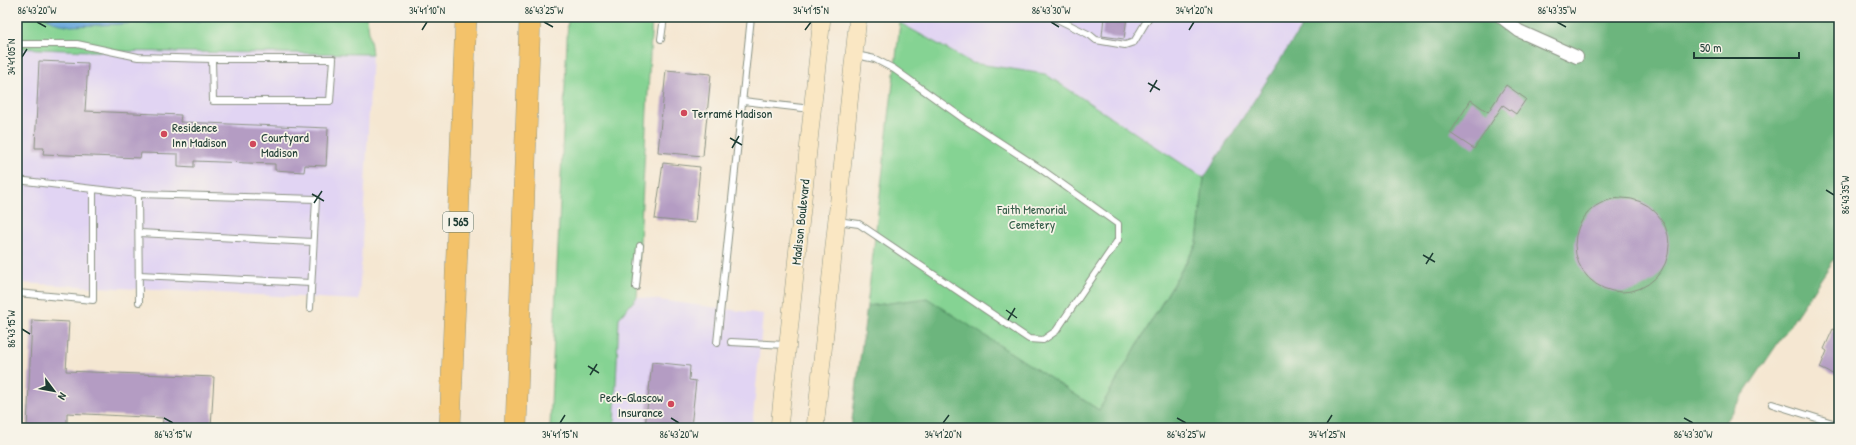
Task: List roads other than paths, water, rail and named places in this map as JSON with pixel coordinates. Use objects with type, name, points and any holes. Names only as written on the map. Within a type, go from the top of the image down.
[{"type":"highway","name":"I 565","points":[[450,428],[466,17]]},
{"type":"highway","points":[[516,428],[530,17]]},
{"type":"main road","name":"Madison Boulevard","points":[[779,428],[822,17]]},
{"type":"main road","points":[[815,428],[858,17]]},
{"type":"street","points":[[1501,17],[1519,31],[1576,57]]},
{"type":"lane","points":[[661,39],[664,17]]},
{"type":"lane","points":[[717,343],[751,17]]},
{"type":"lane","points":[[1053,17],[1090,35],[1096,40],[1125,45],[1134,42],[1149,17]]},
{"type":"lane","points":[[17,44],[78,44],[138,57],[333,60],[330,101],[213,101],[212,59]]},
{"type":"lane","points":[[837,221],[860,224],[1029,339],[1043,340],[1056,331],[1118,240],[1118,224],[1047,174],[964,120],[894,69],[875,59],[854,54]]},
{"type":"lane","points":[[743,101],[813,109]]},
{"type":"lane","points":[[17,180],[138,194],[316,199],[310,308]]},
{"type":"lane","points":[[17,293],[93,300],[94,189]]},
{"type":"lane","points":[[138,194],[139,302]]},
{"type":"lane","points":[[139,233],[314,242]]},
{"type":"lane","points":[[636,288],[640,246]]},
{"type":"lane","points":[[139,275],[311,283]]},
{"type":"lane","points":[[731,342],[787,345]]},
{"type":"lane","points":[[1772,404],[1839,425]]},
{"type":"water","points":[[45,17],[235,17],[197,21],[71,26],[56,23]]},
{"type":"place","name":"Terramé Madison","points":[[684,113]]},
{"type":"place","name":"Residence Inn Madison","points":[[164,134]]},
{"type":"place","name":"Courtyard Madison","points":[[253,144]]},
{"type":"place","name":"Peck-Glascow Insurance","points":[[671,404]]},
{"type":"park label","name":"Faith Memorial Cemetery","points":[[1032,216]]}]
